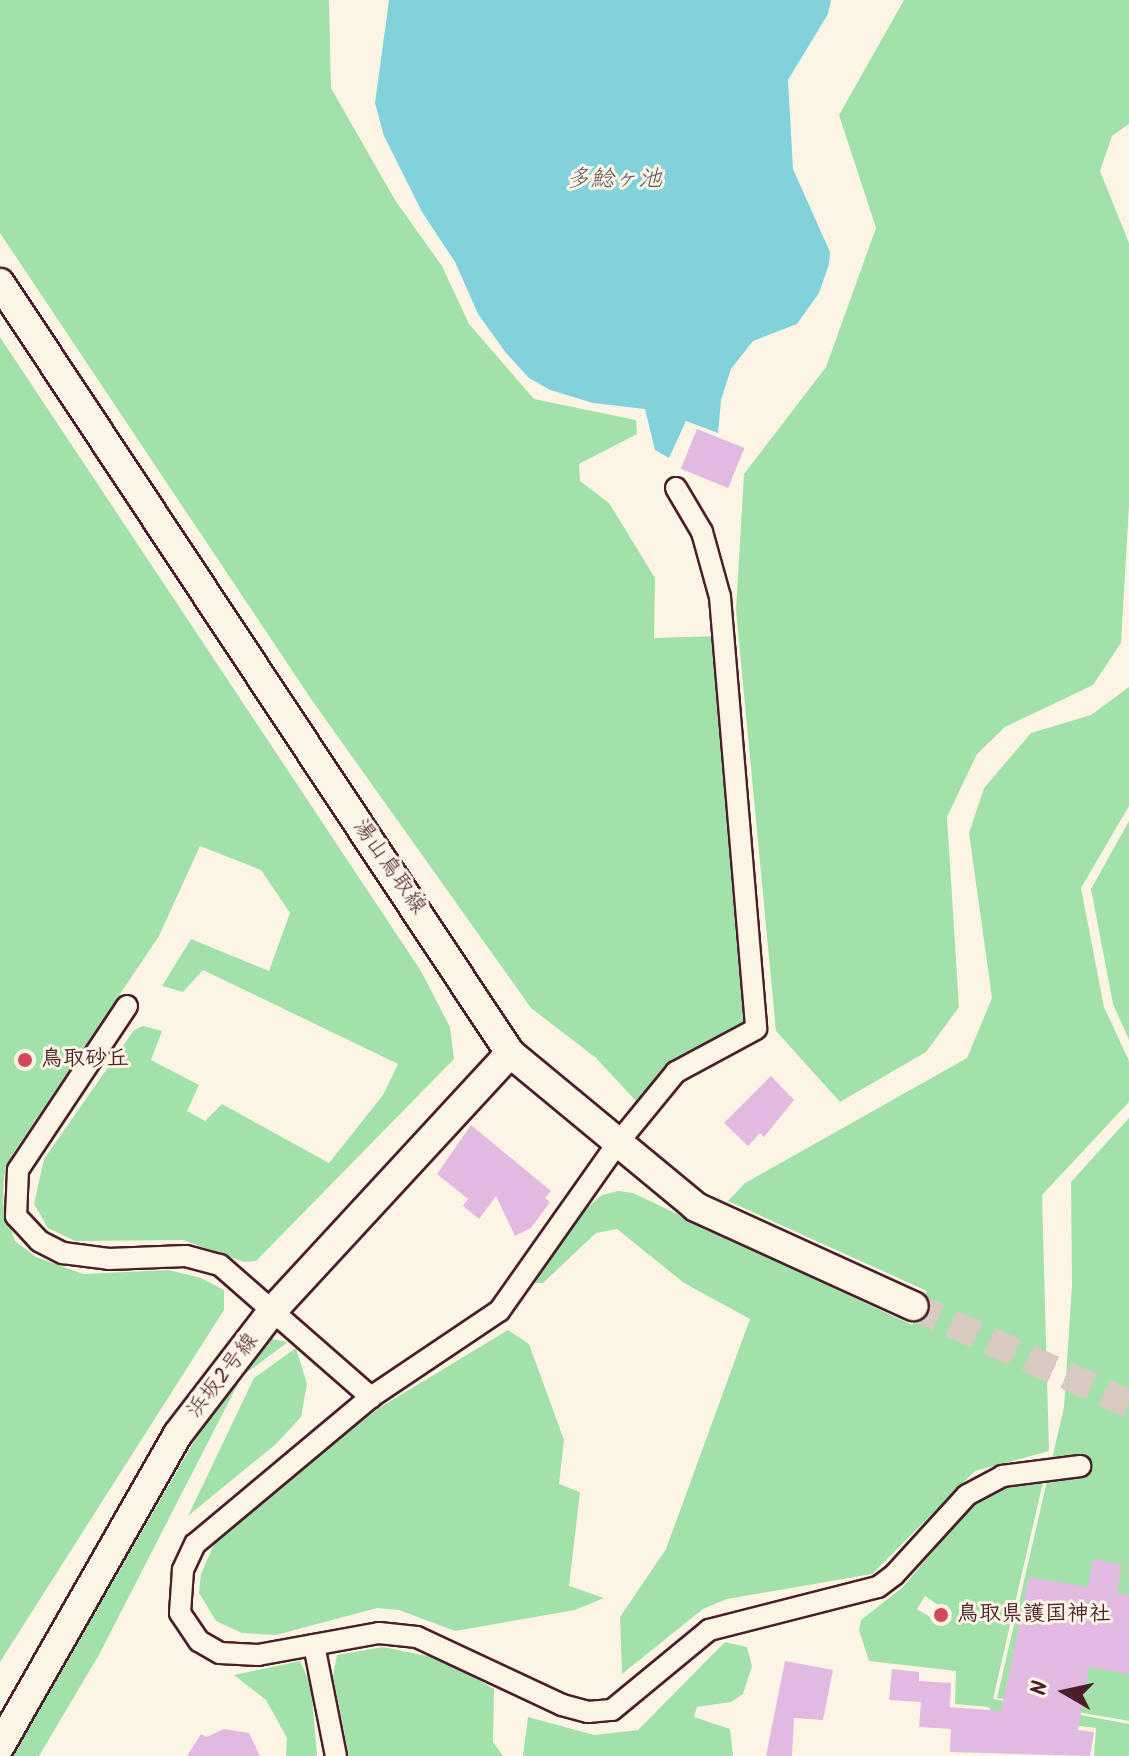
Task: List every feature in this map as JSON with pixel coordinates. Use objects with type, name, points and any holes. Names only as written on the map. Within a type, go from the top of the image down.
[{"type":"main road","name":"湯山鳥取線","points":[[0,283],[510,1053],[696,1207],[913,1306]]},
{"type":"main road","name":"浜坂2号線","points":[[0,1746],[178,1434],[274,1309],[510,1053]]},
{"type":"street","points":[[676,488],[702,532],[720,597],[757,1018],[749,1037],[676,1072],[617,1144],[499,1311],[371,1397],[195,1544],[183,1570],[180,1613],[199,1641],[220,1653],[242,1655],[379,1633],[417,1637],[562,1705],[588,1712],[612,1710],[709,1630],[878,1587],[967,1495],[1002,1476],[1080,1466]]},
{"type":"street","points":[[127,1006],[18,1170],[16,1216],[39,1241],[63,1253],[109,1259],[186,1256],[220,1265],[274,1309],[371,1397]]},
{"type":"street","points":[[314,1645],[336,1756]]},
{"type":"green space","points":[[0,0],[329,0],[331,88],[395,200],[442,266],[469,324],[534,399],[636,420],[637,434],[579,464],[580,481],[609,503],[655,578],[654,638],[716,636],[749,1024],[661,1076],[636,1101],[596,1058],[531,1008],[311,699],[0,233]]},
{"type":"green space","points":[[904,0],[1129,0],[1129,124],[1112,136],[1100,171],[1129,243],[1129,506],[1121,643],[1093,685],[1005,727],[977,754],[947,817],[959,1007],[926,1052],[840,1102],[776,1031],[736,610],[744,474],[826,367],[876,228],[839,115]]},
{"type":"green space","points":[[0,337],[421,971],[450,1027],[454,1059],[256,1261],[244,1262],[183,1240],[75,1241],[48,1228],[34,1204],[44,1159],[134,1030],[143,1026],[162,1031],[151,1060],[199,1085],[187,1111],[205,1121],[222,1104],[329,1163],[383,1095],[398,1064],[203,970],[183,992],[162,986],[191,939],[269,971],[290,913],[261,870],[200,846],[159,936],[12,1155],[4,1175],[3,1204],[15,1241],[36,1257],[83,1274],[169,1270],[201,1278],[224,1290],[224,1310],[0,1662]]},
{"type":"green space","points":[[1129,687],[1129,806],[1081,888],[1104,1007],[1129,1061],[1129,1102],[1042,1195],[1049,1451],[975,1471],[872,1574],[727,1599],[703,1609],[622,1674],[620,1617],[666,1549],[750,1319],[684,1283],[617,1229],[596,1233],[543,1283],[535,1283],[579,1215],[602,1195],[618,1191],[633,1193],[912,1325],[927,1291],[728,1201],[745,1183],[967,1058],[992,998],[969,833],[984,788],[1031,733],[1091,715]]},
{"type":"green space","points":[[1129,821],[1129,1040],[1113,1004],[1091,889]]},
{"type":"green space","points":[[1129,1118],[1129,1721],[997,1698],[1064,1407],[1072,1285],[1071,1182]]},
{"type":"green space","points":[[508,1330],[529,1344],[564,1440],[559,1484],[580,1492],[569,1586],[604,1598],[575,1610],[455,1631],[399,1610],[377,1608],[276,1635],[242,1633],[216,1621],[199,1593],[201,1574],[215,1542],[233,1520],[379,1408]]},
{"type":"green space","points":[[272,1339],[288,1342],[242,1376],[100,1653],[39,1756],[12,1756],[240,1362],[259,1343]]},
{"type":"green space","points":[[296,1348],[307,1384],[301,1417],[276,1444],[188,1516],[254,1378]]},
{"type":"green space","name":"鳥取県護国神社","points":[[1044,1478],[993,1699],[1129,1724],[1129,1756],[1094,1756],[1096,1728],[992,1715],[989,1707],[955,1704],[956,1671],[869,1661],[859,1630],[861,1620],[903,1587],[976,1500],[1006,1485]],"holes":[[[925,1596],[948,1612],[940,1623],[917,1609]]]},
{"type":"green space","points":[[725,1642],[747,1647],[752,1666],[743,1694],[731,1702],[697,1707],[694,1717],[730,1729],[733,1756],[523,1756],[528,1717],[594,1735],[638,1730]]},
{"type":"green space","points":[[383,1647],[442,1659],[494,1689],[493,1742],[503,1756],[349,1756],[333,1676],[337,1655]]},
{"type":"green space","points":[[300,1661],[311,1685],[317,1756],[286,1756],[287,1738],[266,1700],[234,1675]]},
{"type":"water","name":"多鯰ヶ池","points":[[389,0],[831,0],[828,14],[788,80],[793,169],[830,252],[829,264],[819,293],[797,324],[753,341],[731,369],[721,400],[718,433],[686,421],[669,458],[655,450],[645,409],[593,403],[550,390],[529,378],[506,353],[478,314],[455,262],[422,212],[384,136],[375,103]]},
{"type":"building","points":[[697,429],[744,448],[728,488],[681,469]]},
{"type":"building","points":[[771,1076],[794,1100],[764,1137],[760,1133],[748,1146],[724,1123]]},
{"type":"building","points":[[471,1125],[551,1191],[545,1198],[550,1202],[531,1228],[515,1236],[496,1196],[479,1219],[463,1206],[468,1199],[437,1174]]},
{"type":"building","points":[[1093,1559],[1122,1565],[1117,1593],[1129,1595],[1129,1674],[1089,1667],[1078,1730],[1094,1732],[1090,1756],[950,1752],[951,1729],[919,1727],[921,1702],[889,1700],[892,1669],[919,1672],[919,1681],[951,1683],[950,1707],[1001,1711],[1029,1577],[1088,1587]]},
{"type":"building","points":[[785,1661],[833,1670],[823,1720],[794,1718],[792,1756],[766,1756]]},
{"type":"building","points":[[223,1729],[249,1733],[260,1756],[187,1756],[201,1734],[207,1737]]},
{"type":"tunnel","points":[[913,1306],[1129,1404]]},
{"type":"place","name":"鳥取砂丘","points":[[25,1060]]},
{"type":"place","name":"鳥取県護国神社","points":[[941,1615]]}]
